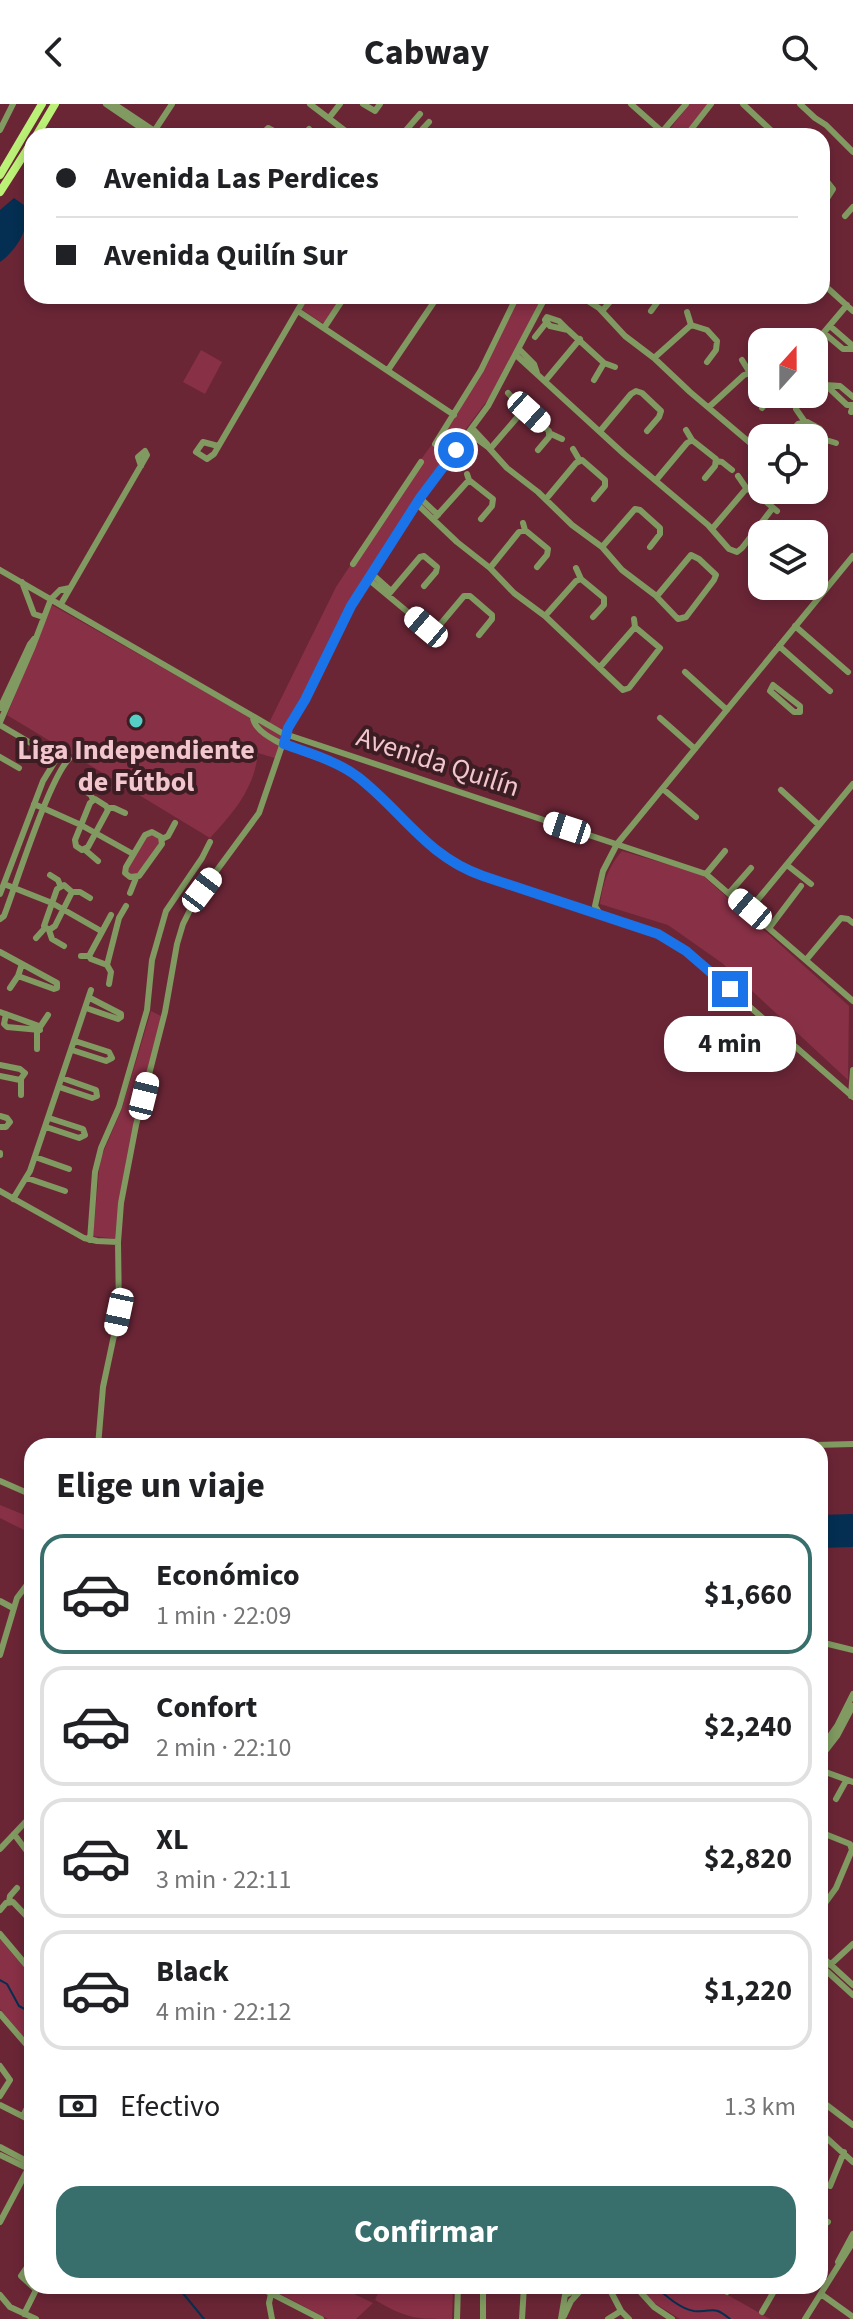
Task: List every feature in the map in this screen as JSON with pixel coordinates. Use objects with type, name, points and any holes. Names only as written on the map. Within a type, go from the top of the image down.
[{"type":"main road","points":[[28,128],[42,104]]},
{"type":"main road","points":[[40,128],[53,104]]},
{"type":"main road","points":[[0,175],[24,134]]},
{"type":"main road","points":[[0,192],[24,154]]},
{"type":"street","points":[[0,130],[13,104]]},
{"type":"street","points":[[106,104],[144,128]]},
{"type":"street","points":[[114,104],[145,128]]},
{"type":"street","points":[[157,128],[172,104]]},
{"type":"street","points":[[310,104],[342,128]]},
{"type":"street","points":[[329,118],[340,104]]},
{"type":"street","points":[[363,104],[375,111],[380,104]]},
{"type":"street","points":[[631,104],[658,128]]},
{"type":"street","points":[[671,128],[686,104]]},
{"type":"street","points":[[692,128],[711,104]]},
{"type":"street","points":[[743,104],[768,128]]},
{"type":"street","points":[[800,104],[826,128]]},
{"type":"street","points":[[408,128],[420,114]]},
{"type":"street","points":[[423,128],[429,122]]},
{"type":"street","points":[[830,131],[853,152]]},
{"type":"street","points":[[845,216],[853,207]]},
{"type":"street","points":[[828,328],[850,308],[830,290]]},
{"type":"street","points":[[218,446],[302,304]]},
{"type":"street","points":[[324,328],[340,304]]},
{"type":"street","points":[[388,370],[433,304]]},
{"type":"street","points":[[456,450],[437,442],[481,370],[513,304]]},
{"type":"street","points":[[99,1438],[103,1387],[119,1312],[121,1203],[183,924],[195,900],[259,813],[289,726],[338,631],[418,501],[495,395],[542,304]]},
{"type":"street","points":[[593,304],[625,336],[748,441]]},
{"type":"street","points":[[602,311],[608,304]]},
{"type":"street","points":[[651,311],[659,304]]},
{"type":"street","points":[[298,311],[454,415]]},
{"type":"street","points":[[654,358],[691,325],[687,312]]},
{"type":"street","points":[[535,337],[546,323],[568,330],[604,363],[615,367]]},
{"type":"street","points":[[691,325],[709,332],[721,346],[707,362]]},
{"type":"street","points":[[830,326],[853,347]]},
{"type":"street","points":[[828,336],[843,349],[853,347]]},
{"type":"street","points":[[545,381],[580,339]]},
{"type":"street","points":[[518,352],[534,364],[537,373],[571,407],[657,479],[731,550],[739,551],[774,510],[747,489],[735,473],[692,440],[686,430]]},
{"type":"street","points":[[742,360],[748,370]]},
{"type":"street","points":[[594,380],[604,363]]},
{"type":"street","points":[[709,407],[748,374]]},
{"type":"street","points":[[631,383],[661,413]]},
{"type":"street","points":[[828,385],[840,386],[853,397]]},
{"type":"street","points":[[828,387],[852,408]]},
{"type":"street","points":[[601,430],[636,391]]},
{"type":"street","points":[[508,393],[549,433],[562,439]]},
{"type":"street","points":[[796,409],[805,422],[810,424]]},
{"type":"street","points":[[487,446],[524,411]]},
{"type":"street","points":[[661,413],[669,415]]},
{"type":"street","points":[[647,431],[661,413]]},
{"type":"street","points":[[800,424],[805,422]]},
{"type":"street","points":[[471,432],[484,438],[487,446],[507,468],[602,547],[622,570],[657,596],[673,615],[682,619],[718,578],[691,555],[657,596]]},
{"type":"street","points":[[538,450],[549,433]]},
{"type":"street","points":[[657,479],[692,440]]},
{"type":"street","points":[[828,441],[836,443]]},
{"type":"street","points":[[573,449],[580,461]]},
{"type":"street","points":[[546,499],[574,464],[580,461],[586,462],[605,482],[614,484]]},
{"type":"street","points":[[705,478],[716,461]]},
{"type":"street","points":[[353,564],[421,462]]},
{"type":"street","points":[[61,604],[141,466]]},
{"type":"street","points":[[436,517],[468,477],[496,502],[481,519]]},
{"type":"street","points":[[594,499],[605,482]]},
{"type":"street","points":[[712,529],[747,489]]},
{"type":"street","points":[[418,501],[457,542],[545,616],[619,687],[626,690],[663,648],[635,623],[600,667]]},
{"type":"street","points":[[602,547],[634,505],[660,528],[660,534],[650,547]]},
{"type":"street","points":[[391,507],[408,517]]},
{"type":"street","points":[[490,568],[524,526],[551,551],[537,567]]},
{"type":"street","points":[[390,593],[424,556],[437,567],[424,586]]},
{"type":"street","points":[[583,910],[591,910],[595,906],[600,879],[617,844],[853,556]]},
{"type":"street","points":[[576,568],[581,579],[607,600],[593,617]]},
{"type":"street","name":"Avenida Quilín","points":[[0,570],[287,735],[706,874],[853,1001]]},
{"type":"street","points":[[370,577],[433,633],[464,596],[470,596],[492,615],[479,635]]},
{"type":"street","points":[[545,616],[581,579]]},
{"type":"street","points":[[22,582],[37,630]]},
{"type":"street","points":[[0,919],[4,916],[66,762],[55,760],[0,723],[51,599],[60,590],[70,588]]},
{"type":"street","points":[[34,614],[43,617]]},
{"type":"street","points":[[795,626],[848,672]]},
{"type":"street","points":[[779,646],[830,691]]},
{"type":"street","points":[[685,672],[727,710]]},
{"type":"street","points":[[756,674],[794,712],[800,712],[800,706],[775,685],[770,686]]},
{"type":"street","points":[[0,708],[10,693]]},
{"type":"street","points":[[253,718],[258,729],[284,744],[339,765],[363,781],[448,861],[475,874],[658,934],[686,951],[852,1096]]},
{"type":"street","points":[[660,718],[695,749]]},
{"type":"street","points":[[329,761],[334,751]]},
{"type":"street","points":[[339,765],[342,754]]},
{"type":"street","points":[[0,757],[19,768]]},
{"type":"street","points":[[0,894],[34,804],[55,760]]},
{"type":"street","points":[[750,909],[853,784]]},
{"type":"street","points":[[663,789],[696,817]]},
{"type":"street","points":[[84,790],[93,800],[125,813]]},
{"type":"street","points":[[781,790],[819,825]]},
{"type":"street","points":[[75,845],[93,800]]},
{"type":"street","points":[[34,804],[96,832],[133,854]]},
{"type":"street","points":[[84,849],[108,808]]},
{"type":"street","points":[[162,839],[168,836],[175,823]]},
{"type":"street","points":[[136,878],[121,872],[147,828],[162,839]]},
{"type":"street","points":[[130,893],[136,878],[161,845],[162,839]]},
{"type":"street","points":[[65,842],[84,849],[98,861]]},
{"type":"street","points":[[90,1240],[95,1172],[101,1148],[119,1107],[147,1010],[152,960],[166,911],[210,842]]},
{"type":"street","points":[[706,874],[725,851]]},
{"type":"street","points":[[787,865],[811,884]]},
{"type":"street","points":[[730,892],[751,868]]},
{"type":"street","points":[[50,875],[72,892]]},
{"type":"street","points":[[4,884],[52,903],[101,931]]},
{"type":"street","points":[[60,885],[43,925],[52,939],[64,946]]},
{"type":"street","points":[[770,927],[801,886]]},
{"type":"street","points":[[72,892],[80,892],[90,898]]},
{"type":"street","points":[[36,938],[47,929],[54,928],[72,892]]},
{"type":"street","points":[[89,956],[101,931],[126,906]]},
{"type":"street","points":[[595,906],[598,912],[606,916]]},
{"type":"street","points":[[105,907],[115,917]]},
{"type":"street","points":[[107,965],[115,917]]},
{"type":"street","points":[[806,960],[841,918],[853,923]]},
{"type":"street","points":[[0,952],[57,983],[58,987],[53,989],[18,976]]},
{"type":"street","points":[[81,956],[89,956],[107,965],[111,972],[109,984]]},
{"type":"street","points":[[10,988],[22,964]]},
{"type":"street","points":[[13,1199],[27,1178],[35,1157],[90,994],[121,1014],[121,1017],[118,1019],[86,1008]]},
{"type":"street","points":[[3,1013],[38,1030],[2,1029],[3,1013]]},
{"type":"street","points":[[37,1049],[38,1030],[48,1015]]},
{"type":"street","points":[[72,1050],[106,1061],[112,1058],[109,1052],[75,1041]]},
{"type":"street","points":[[0,1065],[23,1070],[21,1095]]},
{"type":"street","points":[[852,1096],[853,1070]]},
{"type":"street","points":[[0,1076],[21,1080]]},
{"type":"street","points":[[59,1087],[92,1098],[98,1094],[96,1090],[62,1078]]},
{"type":"street","points":[[0,1116],[10,1122],[6,1127],[0,1127]]},
{"type":"street","points":[[46,1127],[79,1138],[85,1134],[83,1129],[49,1118]]},
{"type":"street","points":[[35,1157],[69,1169]]},
{"type":"street","points":[[27,1178],[65,1191]]},
{"type":"street","points":[[0,1191],[90,1240],[118,1242]]},
{"type":"street","points":[[828,1445],[853,1444]]},
{"type":"street","points":[[0,1481],[24,1492]]},
{"type":"street","points":[[0,1655],[13,1608],[24,1587]]},
{"type":"street","points":[[0,1601],[13,1608]]},
{"type":"street","points":[[828,1644],[853,1650]]},
{"type":"street","points":[[828,1739],[853,1694]]},
{"type":"street","points":[[828,1749],[853,1706]]},
{"type":"street","points":[[828,1773],[849,1781],[836,1799]]},
{"type":"street","points":[[0,1849],[24,1823]]},
{"type":"street","points":[[14,1834],[24,1847]]},
{"type":"street","points":[[828,1835],[850,1844],[852,1850],[838,1884],[828,1898]]},
{"type":"street","points":[[0,1910],[17,1888]]},
{"type":"street","points":[[9,1902],[24,1914]]},
{"type":"street","points":[[0,1934],[24,1962]]},
{"type":"street","points":[[852,1945],[830,1965],[853,1985]]},
{"type":"street","points":[[828,1972],[853,1995]]},
{"type":"street","points":[[0,2014],[24,2042]]},
{"type":"street","points":[[0,2066],[10,2080],[0,2096]]},
{"type":"street","points":[[0,2105],[23,2116]]},
{"type":"street","points":[[828,2106],[853,2125]]},
{"type":"street","points":[[828,2139],[853,2162]]},
{"type":"street","points":[[0,2147],[24,2163]]},
{"type":"street","points":[[830,2186],[844,2152]]},
{"type":"street","points":[[0,2155],[24,2165]]},
{"type":"street","points":[[0,2222],[24,2180]]},
{"type":"street","points":[[838,2264],[853,2234]]},
{"type":"street","points":[[828,2279],[853,2242]]},
{"type":"street","points":[[24,2314],[34,2294]]},
{"type":"street","points":[[272,2319],[271,2294],[321,2319]]},
{"type":"street","points":[[457,2319],[458,2294]]},
{"type":"street","points":[[483,2294],[483,2319]]},
{"type":"street","points":[[522,2319],[524,2294]]},
{"type":"street","points":[[562,2319],[567,2294]]},
{"type":"street","points":[[612,2294],[629,2319]]},
{"type":"street","points":[[642,2294],[672,2319]]},
{"type":"street","points":[[762,2312],[772,2294]]},
{"type":"street","points":[[805,2319],[819,2294]]},
{"type":"street","points":[[828,2294],[853,2317]]},
{"type":"street","points":[[0,2295],[10,2307],[36,2319]]},
{"type":"street","points":[[608,2319],[621,2311]]},
{"type":"shaded area","points":[[689,104],[708,104],[690,128],[671,128]]},
{"type":"shaded area","points":[[304,304],[337,304],[324,324],[301,309]]},
{"type":"shaded area","name":"Liga Independiente de Fútbol","points":[[516,304],[540,304],[489,398],[428,480],[354,598],[286,735],[278,759],[258,753],[247,789],[235,809],[210,838],[7,715],[52,605],[267,727],[336,587],[414,469],[473,388]]},
{"type":"shaded area","points":[[201,350],[222,362],[205,394],[183,382]]},
{"type":"shaded area","points":[[149,834],[159,837],[161,841],[137,875],[132,876],[126,870]]},
{"type":"shaded area","points":[[622,851],[701,874],[849,1006],[848,1080],[722,963],[668,925],[600,904],[607,876]]},
{"type":"shaded area","points":[[151,1011],[161,1016],[116,1239],[93,1236],[100,1160],[122,1108]]},
{"type":"shaded area","points":[[0,1505],[24,1515],[24,1530],[0,1518]]},
{"type":"shaded area","points":[[0,1939],[24,1968],[24,2038],[0,2009]]},
{"type":"shaded area","points":[[280,2294],[354,2294],[373,2303],[356,2319],[328,2319]]},
{"type":"shaded area","points":[[378,2294],[453,2294],[452,2319],[420,2318],[395,2311],[375,2300]]},
{"type":"shaded area","points":[[645,2294],[726,2294],[770,2319],[680,2319]]},
{"type":"water","points":[[14,198],[24,205],[24,231],[17,245],[0,262],[0,210]]},
{"type":"water","points":[[853,1514],[853,1547],[828,1548],[828,1515]]},
{"type":"waterway","points":[[0,1980],[7,1984],[19,2006],[24,2009]]},
{"type":"waterway","points":[[184,2294],[204,2319]]},
{"type":"waterway","points":[[665,2294],[684,2308],[716,2310],[730,2319]]},
{"type":"place","name":"Liga Independiente de Fútbol","points":[[136,721]]},
{"type":"route","points":[[456,450],[420,498],[351,606],[288,728],[284,744],[329,761],[356,776],[429,846],[455,865],[658,934],[686,951],[730,989]]}]
